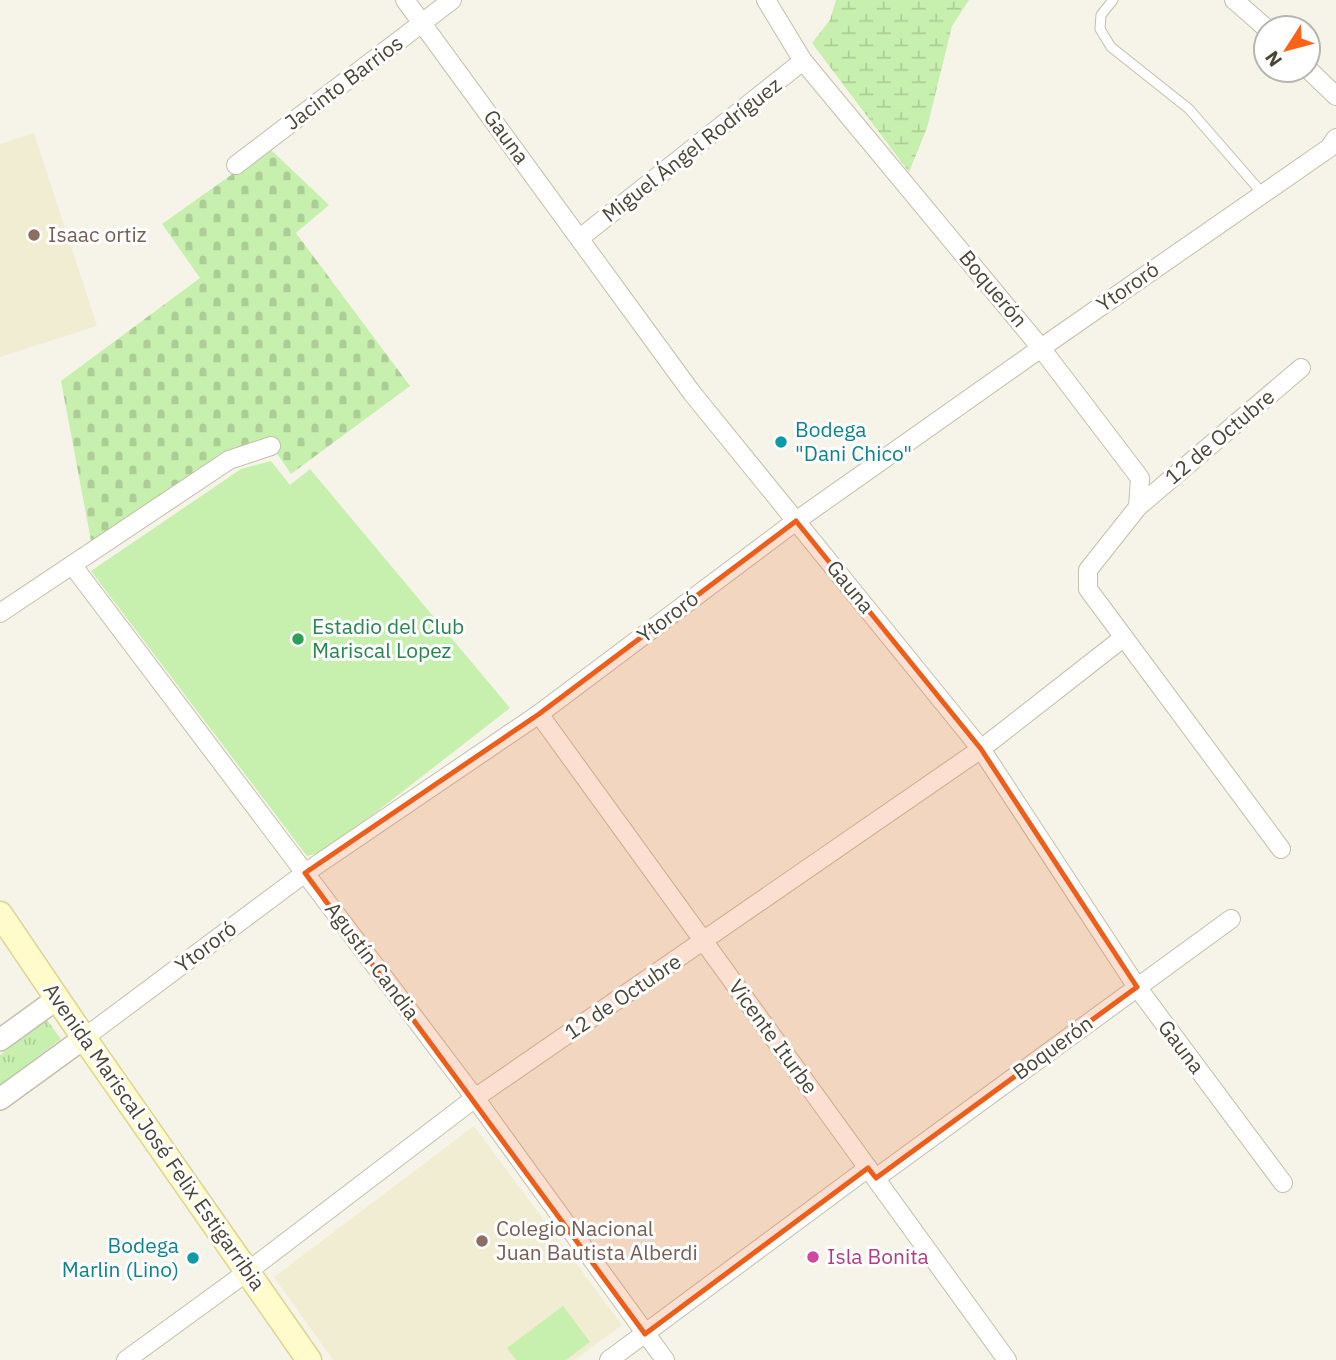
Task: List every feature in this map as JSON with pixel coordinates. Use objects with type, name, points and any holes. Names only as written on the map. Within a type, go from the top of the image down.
[{"type":"main road","name":"Avenida Mariscal José Felix Estigarribia","points":[[0,914],[309,1360]]},
{"type":"street","name":"Gauna","points":[[405,0],[692,393],[981,749],[1137,988],[1283,1183]]},
{"type":"street","name":"Jacinto Barrios","points":[[236,165],[452,0]]},
{"type":"street","name":"Boquerón","points":[[766,0],[803,61],[1041,348],[1140,478],[1138,507]]},
{"type":"street","name":"Miguel Ángel Rodríguez","points":[[580,238],[803,61]]},
{"type":"street","points":[[1322,82],[1336,96]]},
{"type":"street","name":"Ytororó","points":[[0,1099],[305,873],[539,714],[796,521],[1329,148],[1336,138]]},
{"type":"street","name":"12 de Octubre","points":[[1138,507],[1301,368]]},
{"type":"street","points":[[0,613],[229,460],[271,446]]},
{"type":"street","points":[[1138,507],[1088,570],[1088,589],[1281,849]]},
{"type":"street","name":"Agustín Candia","points":[[73,566],[475,1098],[665,1360]]},
{"type":"street","name":"12 de Octubre","points":[[126,1360],[247,1272],[475,1098],[981,749],[1123,638]]},
{"type":"street","name":"Vicente Iturbe","points":[[539,714],[1007,1360]]},
{"type":"street","name":"Boquerón","points":[[610,1360],[1231,919]]},
{"type":"street","points":[[0,1040],[58,998]]},
{"type":"lane","points":[[1113,0],[1101,15],[1100,29],[1111,47],[1189,109],[1262,194]]},
{"type":"highlighted area","points":[[796,521],[981,749],[1137,987],[876,1178],[868,1168],[645,1334],[305,873],[539,714]]},
{"type":"shaded area","name":"Isaac ortiz","points":[[34,133],[97,326],[0,357],[0,144]]},
{"type":"shaded area","name":"Colegio Nacional Juan Bautista Alberdi","points":[[474,1126],[622,1325],[575,1360],[333,1360],[274,1277]]},
{"type":"green space","points":[[836,0],[969,0],[952,26],[927,128],[909,172],[812,43],[830,20]]},
{"type":"green space","points":[[269,148],[329,205],[296,233],[410,386],[291,474],[270,443],[92,546],[61,381],[200,278],[162,224]]},
{"type":"green space","name":"Estadio del Club Mariscal Lopez","points":[[271,461],[290,485],[310,469],[510,708],[326,851],[307,856],[91,571],[241,469]]},
{"type":"green space","points":[[47,1020],[61,1039],[0,1085],[0,1055]]},
{"type":"green space","points":[[563,1306],[590,1342],[566,1360],[516,1360],[507,1348]]},
{"type":"place","name":"Isaac ortiz","points":[[34,235]]},
{"type":"place","name":"Bodega \"Dani Chico\"","points":[[781,442]]},
{"type":"place","name":"Estadio del Club Mariscal Lopez","points":[[298,639]]},
{"type":"place","name":"Colegio Nacional Juan Bautista Alberdi","points":[[482,1241]]},
{"type":"place","name":"Isla Bonita","points":[[813,1257]]},
{"type":"place","name":"Bodega Marlin (Lino)","points":[[193,1258]]}]
